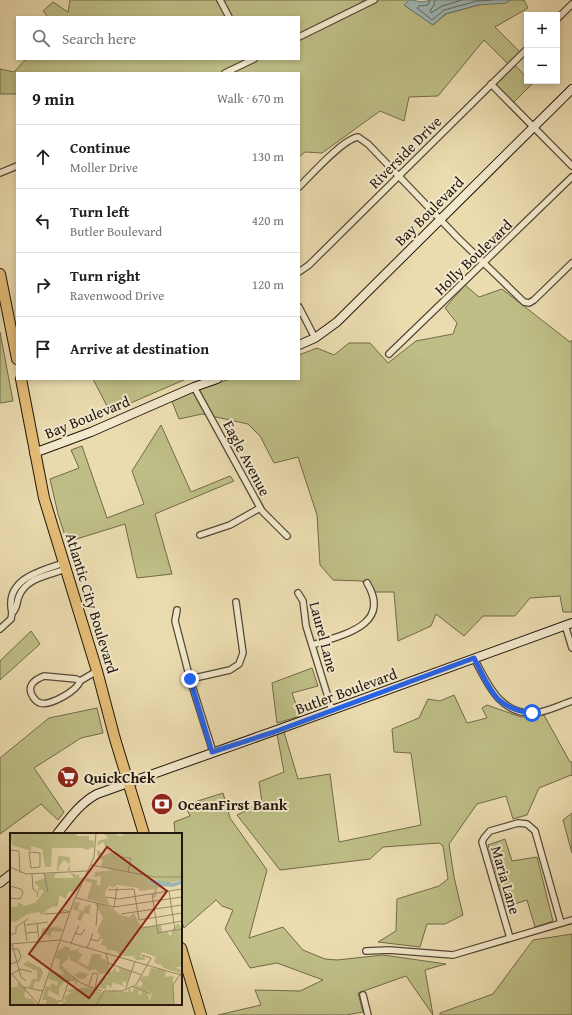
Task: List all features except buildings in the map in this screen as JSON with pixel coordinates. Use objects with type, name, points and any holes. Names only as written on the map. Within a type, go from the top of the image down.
[{"type":"highway","points":[[0,274],[16,354]]},
{"type":"highway","name":"Atlantic City Boulevard","points":[[21,380],[34,453],[44,498],[97,671],[115,739],[144,833]]},
{"type":"highway","points":[[182,951],[201,1015]]},
{"type":"street","points":[[220,0],[228,16]]},
{"type":"street","points":[[300,37],[374,0]]},
{"type":"street","points":[[560,16],[572,4]]},
{"type":"street","name":"Riverside Drive","points":[[300,271],[309,265],[524,52]]},
{"type":"street","points":[[227,72],[247,61]]},
{"type":"street","points":[[491,84],[572,166]]},
{"type":"street","name":"Bay Boulevard","points":[[300,345],[315,338],[337,322],[572,89]]},
{"type":"street","points":[[300,186],[341,146],[356,137],[361,138],[440,220],[524,302],[529,303],[540,296],[572,263]]},
{"type":"street","points":[[0,173],[16,166]]},
{"type":"street","name":"Holly Boulevard","points":[[390,354],[572,177]]},
{"type":"street","points":[[300,309],[315,338]]},
{"type":"street","name":"Bay Boulevard","points":[[34,453],[91,432],[194,387],[214,380]]},
{"type":"street","name":"Eagle Avenue","points":[[194,387],[260,508],[267,517],[287,536]]},
{"type":"street","points":[[200,535],[230,525],[260,508]]},
{"type":"street","points":[[0,629],[11,619],[12,613],[16,610],[19,596],[25,586],[30,582],[65,566]]},
{"type":"street","points":[[312,646],[353,630],[368,620],[372,615],[374,603],[367,583]]},
{"type":"street","name":"Laurel Lane","points":[[298,593],[303,601],[306,626],[332,710]]},
{"type":"street","points":[[190,679],[230,670],[239,664],[243,653],[236,602]]},
{"type":"street","points":[[177,610],[175,621],[190,679],[212,752]]},
{"type":"street","points":[[569,624],[572,648]]},
{"type":"street","name":"Butler Boulevard","points":[[58,833],[80,806],[89,798],[128,782],[569,624]]},
{"type":"street","points":[[474,658],[487,684],[505,705],[524,712],[536,712],[572,701]]},
{"type":"street","points":[[80,681],[76,679],[44,676],[37,679],[32,684],[30,692],[37,702],[42,704],[49,703],[76,689],[80,681],[97,671]]},
{"type":"street","name":"Maria Lane","points":[[510,938],[482,842],[490,832],[518,823],[527,824],[535,831],[561,923]]},
{"type":"street","points":[[0,883],[10,875]]},
{"type":"street","points":[[366,951],[389,950],[453,955],[572,920]]},
{"type":"street","points":[[363,995],[368,1015]]},
{"type":"green space","points":[[70,0],[409,0],[404,5],[433,25],[446,14],[497,0],[524,0],[528,8],[495,27],[521,53],[512,62],[524,75],[524,84],[532,84],[510,106],[490,83],[509,65],[484,40],[438,96],[409,97],[404,121],[380,111],[322,153],[305,152],[300,156],[300,72],[16,72],[16,94],[0,94],[0,69],[14,72],[25,60],[300,60],[300,16],[47,16],[43,11],[53,2],[68,12]]},
{"type":"green space","points":[[465,285],[479,297],[502,289],[570,342],[572,340],[572,612],[563,612],[560,596],[530,598],[515,616],[483,616],[464,636],[436,614],[431,626],[398,641],[394,592],[370,592],[362,581],[333,580],[320,565],[317,515],[298,457],[274,463],[260,436],[248,424],[202,414],[179,419],[171,399],[227,380],[300,380],[300,355],[317,348],[334,355],[349,343],[370,343],[388,363],[416,341],[453,334],[457,323],[445,308]]},
{"type":"green space","points":[[0,332],[13,401],[0,403]]},
{"type":"green space","points":[[94,380],[184,380],[110,412]]},
{"type":"green space","points":[[161,425],[191,492],[230,476],[234,481],[155,514],[172,574],[137,578],[125,524],[67,542],[58,514],[50,479],[79,468],[71,450],[82,446],[107,518],[144,504],[132,471]]},
{"type":"green space","points":[[31,631],[40,644],[0,680],[0,661]]},
{"type":"green space","points":[[312,668],[318,686],[292,693],[300,716],[277,723],[272,683]]},
{"type":"green space","points":[[454,695],[467,723],[487,718],[482,708],[487,705],[521,717],[544,715],[570,762],[572,762],[572,776],[571,775],[539,788],[527,815],[513,819],[506,796],[477,804],[449,844],[454,877],[463,915],[445,924],[427,924],[420,947],[378,942],[396,931],[397,899],[439,886],[448,879],[443,846],[439,843],[383,847],[370,859],[280,870],[237,815],[262,803],[259,782],[284,772],[277,734],[284,732],[298,779],[330,774],[339,842],[421,825],[411,753],[394,752],[392,729],[419,718],[428,699],[440,701]]},
{"type":"green space","points":[[97,708],[103,733],[81,738],[34,768],[64,812],[58,820],[41,804],[0,834],[0,758],[49,718]]},
{"type":"green space","points":[[223,793],[230,818],[267,870],[249,938],[283,927],[303,950],[325,959],[337,960],[383,955],[446,964],[425,970],[433,1015],[406,976],[358,993],[363,1012],[346,1015],[218,1015],[261,1005],[255,990],[300,991],[323,980],[277,963],[250,968],[225,929],[233,910],[222,906],[216,900],[184,928],[182,922],[182,833],[175,833],[174,822],[190,816],[185,805]]},
{"type":"green space","points":[[572,813],[572,853],[563,820]]},
{"type":"green space","points":[[505,839],[512,861],[537,857],[553,921],[535,927],[527,900],[506,907],[488,845]]},
{"type":"green space","points":[[572,934],[572,1015],[440,1015],[440,1013],[493,994],[533,940]]},
{"type":"water","points":[[409,0],[421,2],[430,0],[511,0],[506,3],[478,5],[445,14],[433,25],[404,5]]},
{"type":"place","name":"QuickChek","points":[[68,777]]},
{"type":"place","name":"OceanFirst Bank","points":[[162,804]]},
{"type":"route","points":[[190,679],[212,752],[274,732],[474,658],[487,684],[505,705],[516,710],[532,713]]}]
